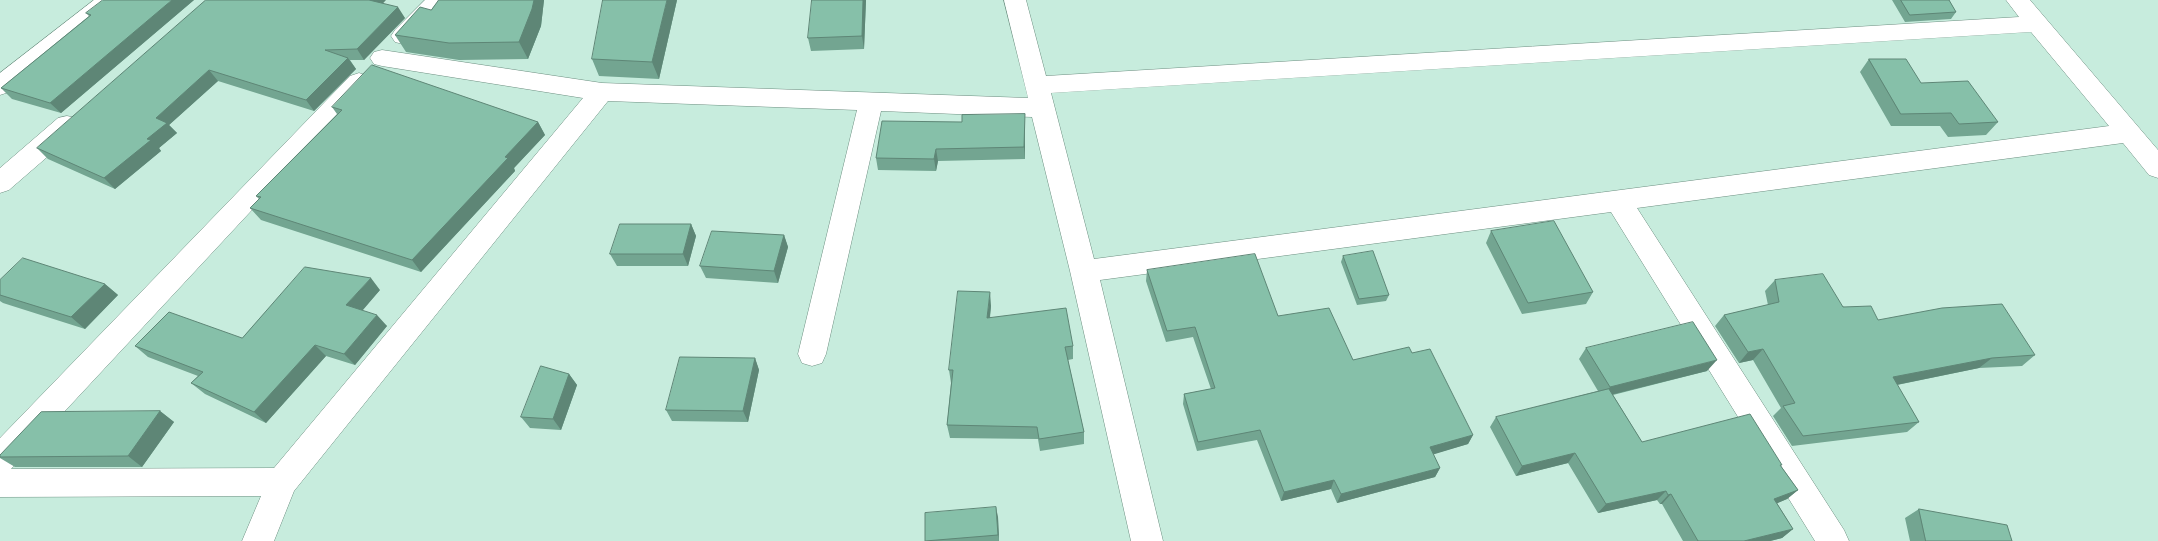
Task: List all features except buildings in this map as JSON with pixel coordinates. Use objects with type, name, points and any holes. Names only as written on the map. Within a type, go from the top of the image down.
[{"type":"street","points":[[0,86],[109,0]]},
{"type":"street","points":[[0,459],[438,0]]},
{"type":"street","points":[[1015,0],[1084,270],[1147,541]]},
{"type":"street","points":[[382,58],[602,92],[871,102],[1040,97],[2026,8],[2158,168]]},
{"type":"street","points":[[258,541],[282,482],[602,92]]},
{"type":"street","points":[[812,354],[871,102]]},
{"type":"street","points":[[0,183],[83,111]]},
{"type":"street","points":[[1084,270],[2128,133]]},
{"type":"street","points":[[1618,200],[1833,541]]},
{"type":"street","points":[[0,483],[282,482]]}]
